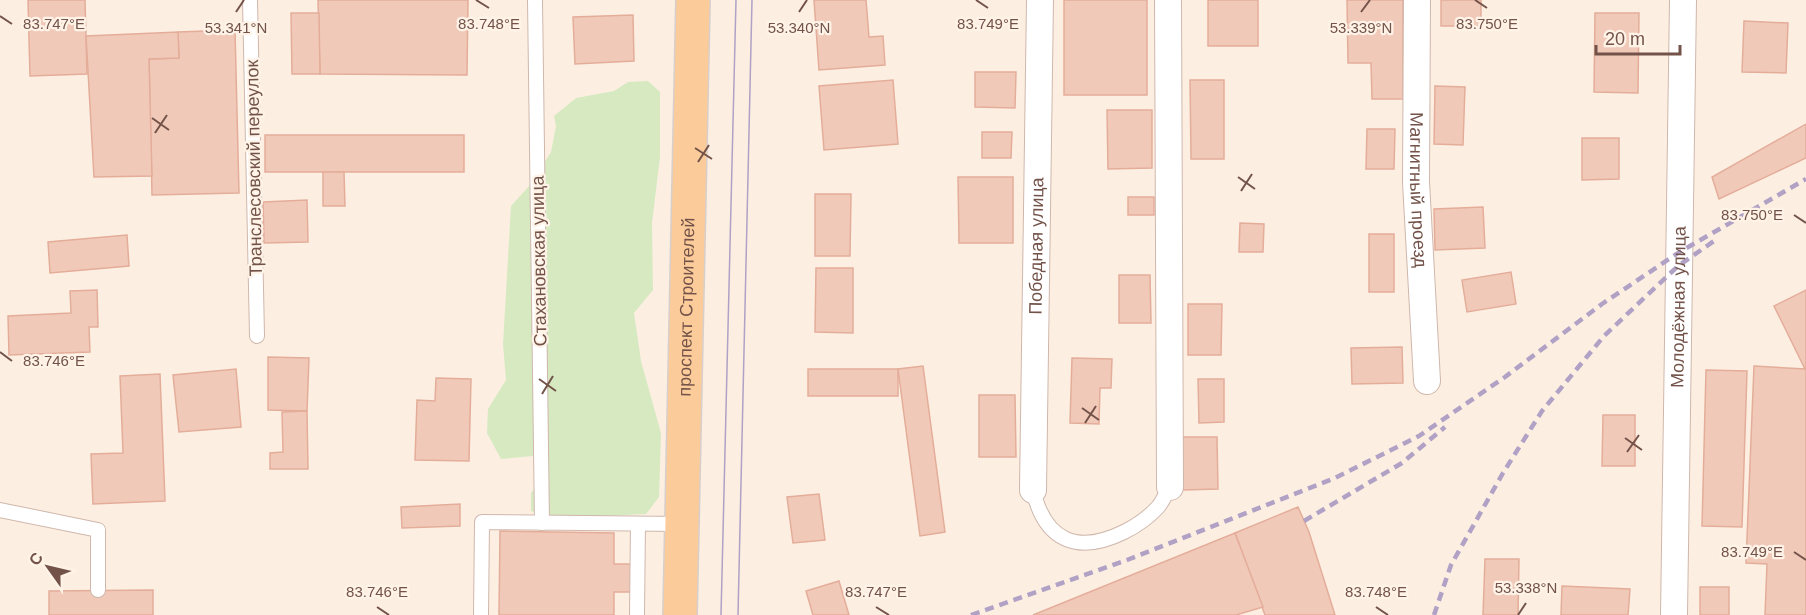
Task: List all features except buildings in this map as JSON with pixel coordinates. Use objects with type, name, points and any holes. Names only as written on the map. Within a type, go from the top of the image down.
[{"type":"main road","name":"проспект Строителей","points":[[680,615],[693,0]]},
{"type":"street","name":"Победная улица","points":[[1033,490],[1040,0]]},
{"type":"street","points":[[1168,0],[1170,487]]},
{"type":"street","name":"Магнитный проезд","points":[[1417,0],[1416,182],[1427,381]]},
{"type":"street","name":"Молодёжная улица","points":[[1674,615],[1683,0]]},
{"type":"lane","name":"Транслесовский переулок","points":[[250,0],[257,336]]},
{"type":"lane","name":"Стахановская улица","points":[[535,0],[542,523]]},
{"type":"lane","points":[[1033,490],[1037,509],[1048,526],[1063,538],[1080,543],[1107,540],[1136,526],[1158,506],[1170,487]]},
{"type":"lane","points":[[0,510],[98,530],[98,590]]},
{"type":"lane","points":[[481,615],[482,522],[682,524]]},
{"type":"lane","points":[[637,615],[638,524]]},
{"type":"green space","points":[[648,81],[660,92],[660,157],[652,223],[653,290],[634,313],[641,361],[661,433],[659,497],[646,514],[555,518],[531,511],[531,493],[547,472],[544,455],[501,459],[487,433],[488,409],[506,380],[503,344],[511,206],[530,185],[551,152],[556,126],[554,116],[576,98],[614,91],[628,82]]},
{"type":"tram line","points":[[721,615],[736,0]]},
{"type":"tram line","points":[[738,615],[752,0]]},
{"type":"railway","points":[[971,615],[1127,560],[1335,478],[1419,436],[1505,377],[1602,304],[1678,253],[1806,179]]},
{"type":"railway","points":[[1434,615],[1451,565],[1503,473],[1542,411],[1604,336],[1678,266],[1714,241]]},
{"type":"railway","points":[[1304,521],[1402,463],[1445,427]]}]
